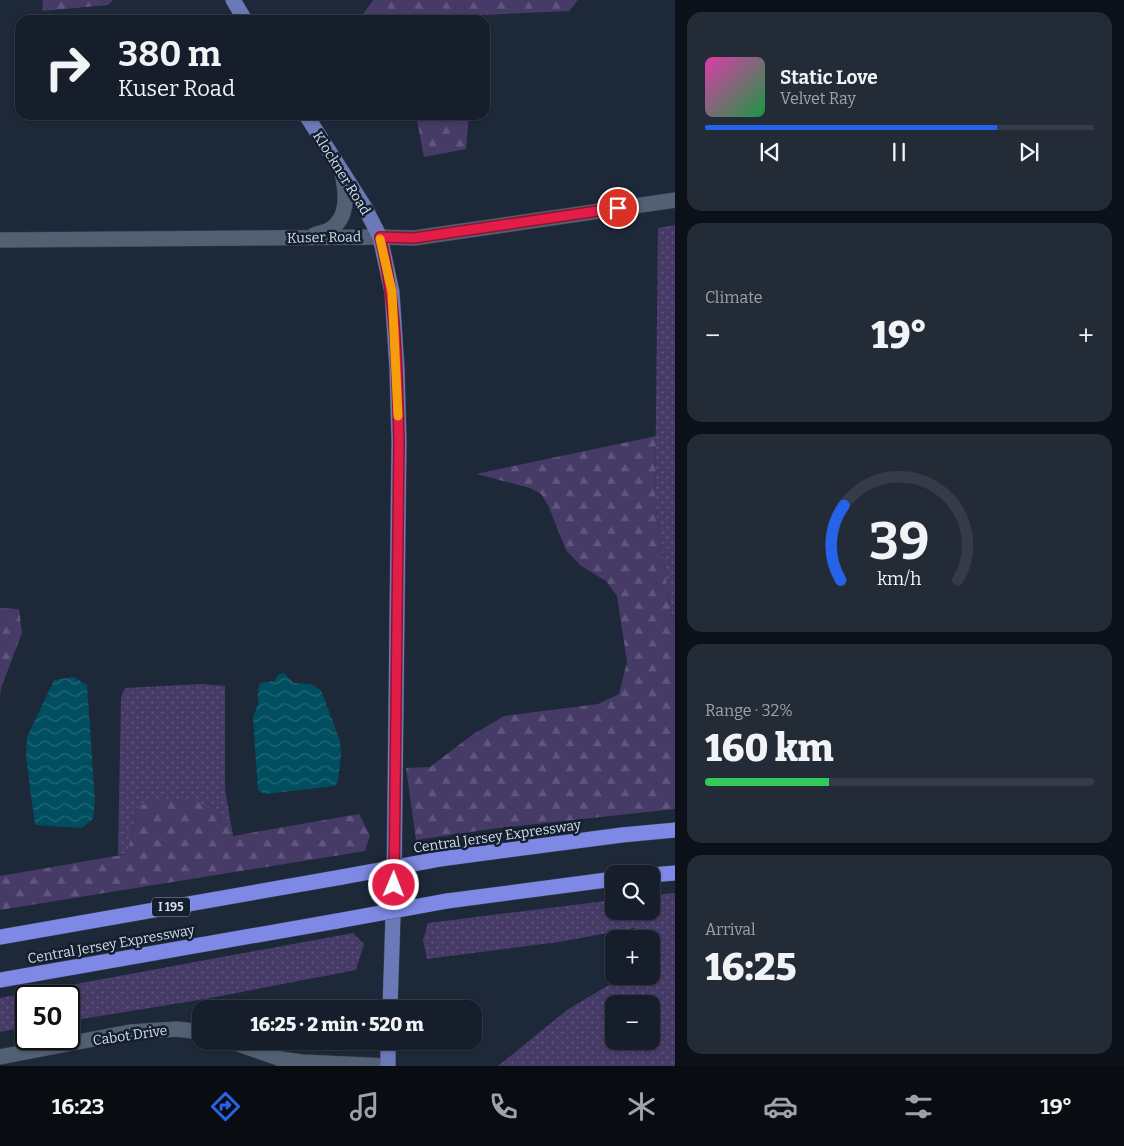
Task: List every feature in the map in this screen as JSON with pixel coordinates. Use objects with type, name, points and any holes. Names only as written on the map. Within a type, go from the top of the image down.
[{"type":"highway","name":"Central Jersey Expressway","points":[[0,937],[440,859],[675,830]]},
{"type":"highway","points":[[660,874],[675,873]]},
{"type":"highway","name":"Central Jersey Expressway","points":[[0,980],[447,901],[605,880]]},
{"type":"main road","points":[[232,0],[242,15]]},
{"type":"main road","name":"Klockner Road","points":[[309,120],[364,206],[380,237],[392,292],[399,441],[394,885],[390,1000]]},
{"type":"main road","points":[[388,1050],[388,1066]]},
{"type":"street","points":[[302,238],[329,230],[341,219],[346,190],[342,171]]},
{"type":"street","name":"Kuser Road","points":[[0,240],[414,238],[675,200]]},
{"type":"street","name":"Cabot Drive","points":[[0,1057],[130,1032],[177,1029],[192,1031]]},
{"type":"street","points":[[255,1050],[275,1057],[302,1062],[388,1066]]},
{"type":"green space","points":[[43,0],[113,0],[108,5],[42,11]]},
{"type":"green space","points":[[373,0],[578,0],[569,11],[482,15],[362,15]]},
{"type":"green space","points":[[417,120],[469,120],[466,149],[424,157]]},
{"type":"green space","points":[[675,225],[675,621],[672,619],[655,502],[658,228]]},
{"type":"green space","points":[[656,436],[655,502],[672,619],[675,621],[675,809],[498,828],[416,840],[406,768],[430,767],[472,735],[504,716],[598,704],[619,694],[627,662],[617,596],[606,581],[581,566],[566,550],[548,505],[541,494],[530,488],[476,474]]},
{"type":"green space","points":[[0,608],[19,609],[22,633],[1,688],[0,698]]},
{"type":"green space","points":[[201,684],[225,686],[225,789],[233,836],[216,812],[138,807],[127,854],[118,855],[121,697],[125,688]]},
{"type":"green space","points":[[192,799],[216,812],[233,836],[359,814],[370,835],[365,851],[0,910],[0,876],[127,854],[138,807],[155,800]]},
{"type":"green space","points":[[675,893],[675,1066],[498,1066],[567,1010],[609,985],[660,985],[660,930],[636,930],[634,928],[605,930],[605,933],[559,942],[427,959],[423,940],[428,923],[605,901],[605,920],[660,920],[660,894]]},
{"type":"green space","points":[[353,933],[364,944],[356,970],[205,999],[80,1019],[80,985],[71,985]]},
{"type":"green space","points":[[15,995],[15,1029],[0,1032],[0,998]]},
{"type":"water","points":[[284,673],[294,683],[311,684],[321,690],[340,741],[341,755],[338,781],[335,786],[265,794],[258,791],[253,717],[258,704],[258,690],[260,683],[274,681],[279,674]]},
{"type":"water","points":[[74,677],[87,685],[95,801],[93,819],[82,828],[35,825],[26,757],[27,737],[54,680]]},
{"type":"slow traffic","points":[[380,239],[392,292],[398,416]]},
{"type":"route","points":[[394,885],[399,441],[392,292],[380,237],[414,238],[618,208]]}]
